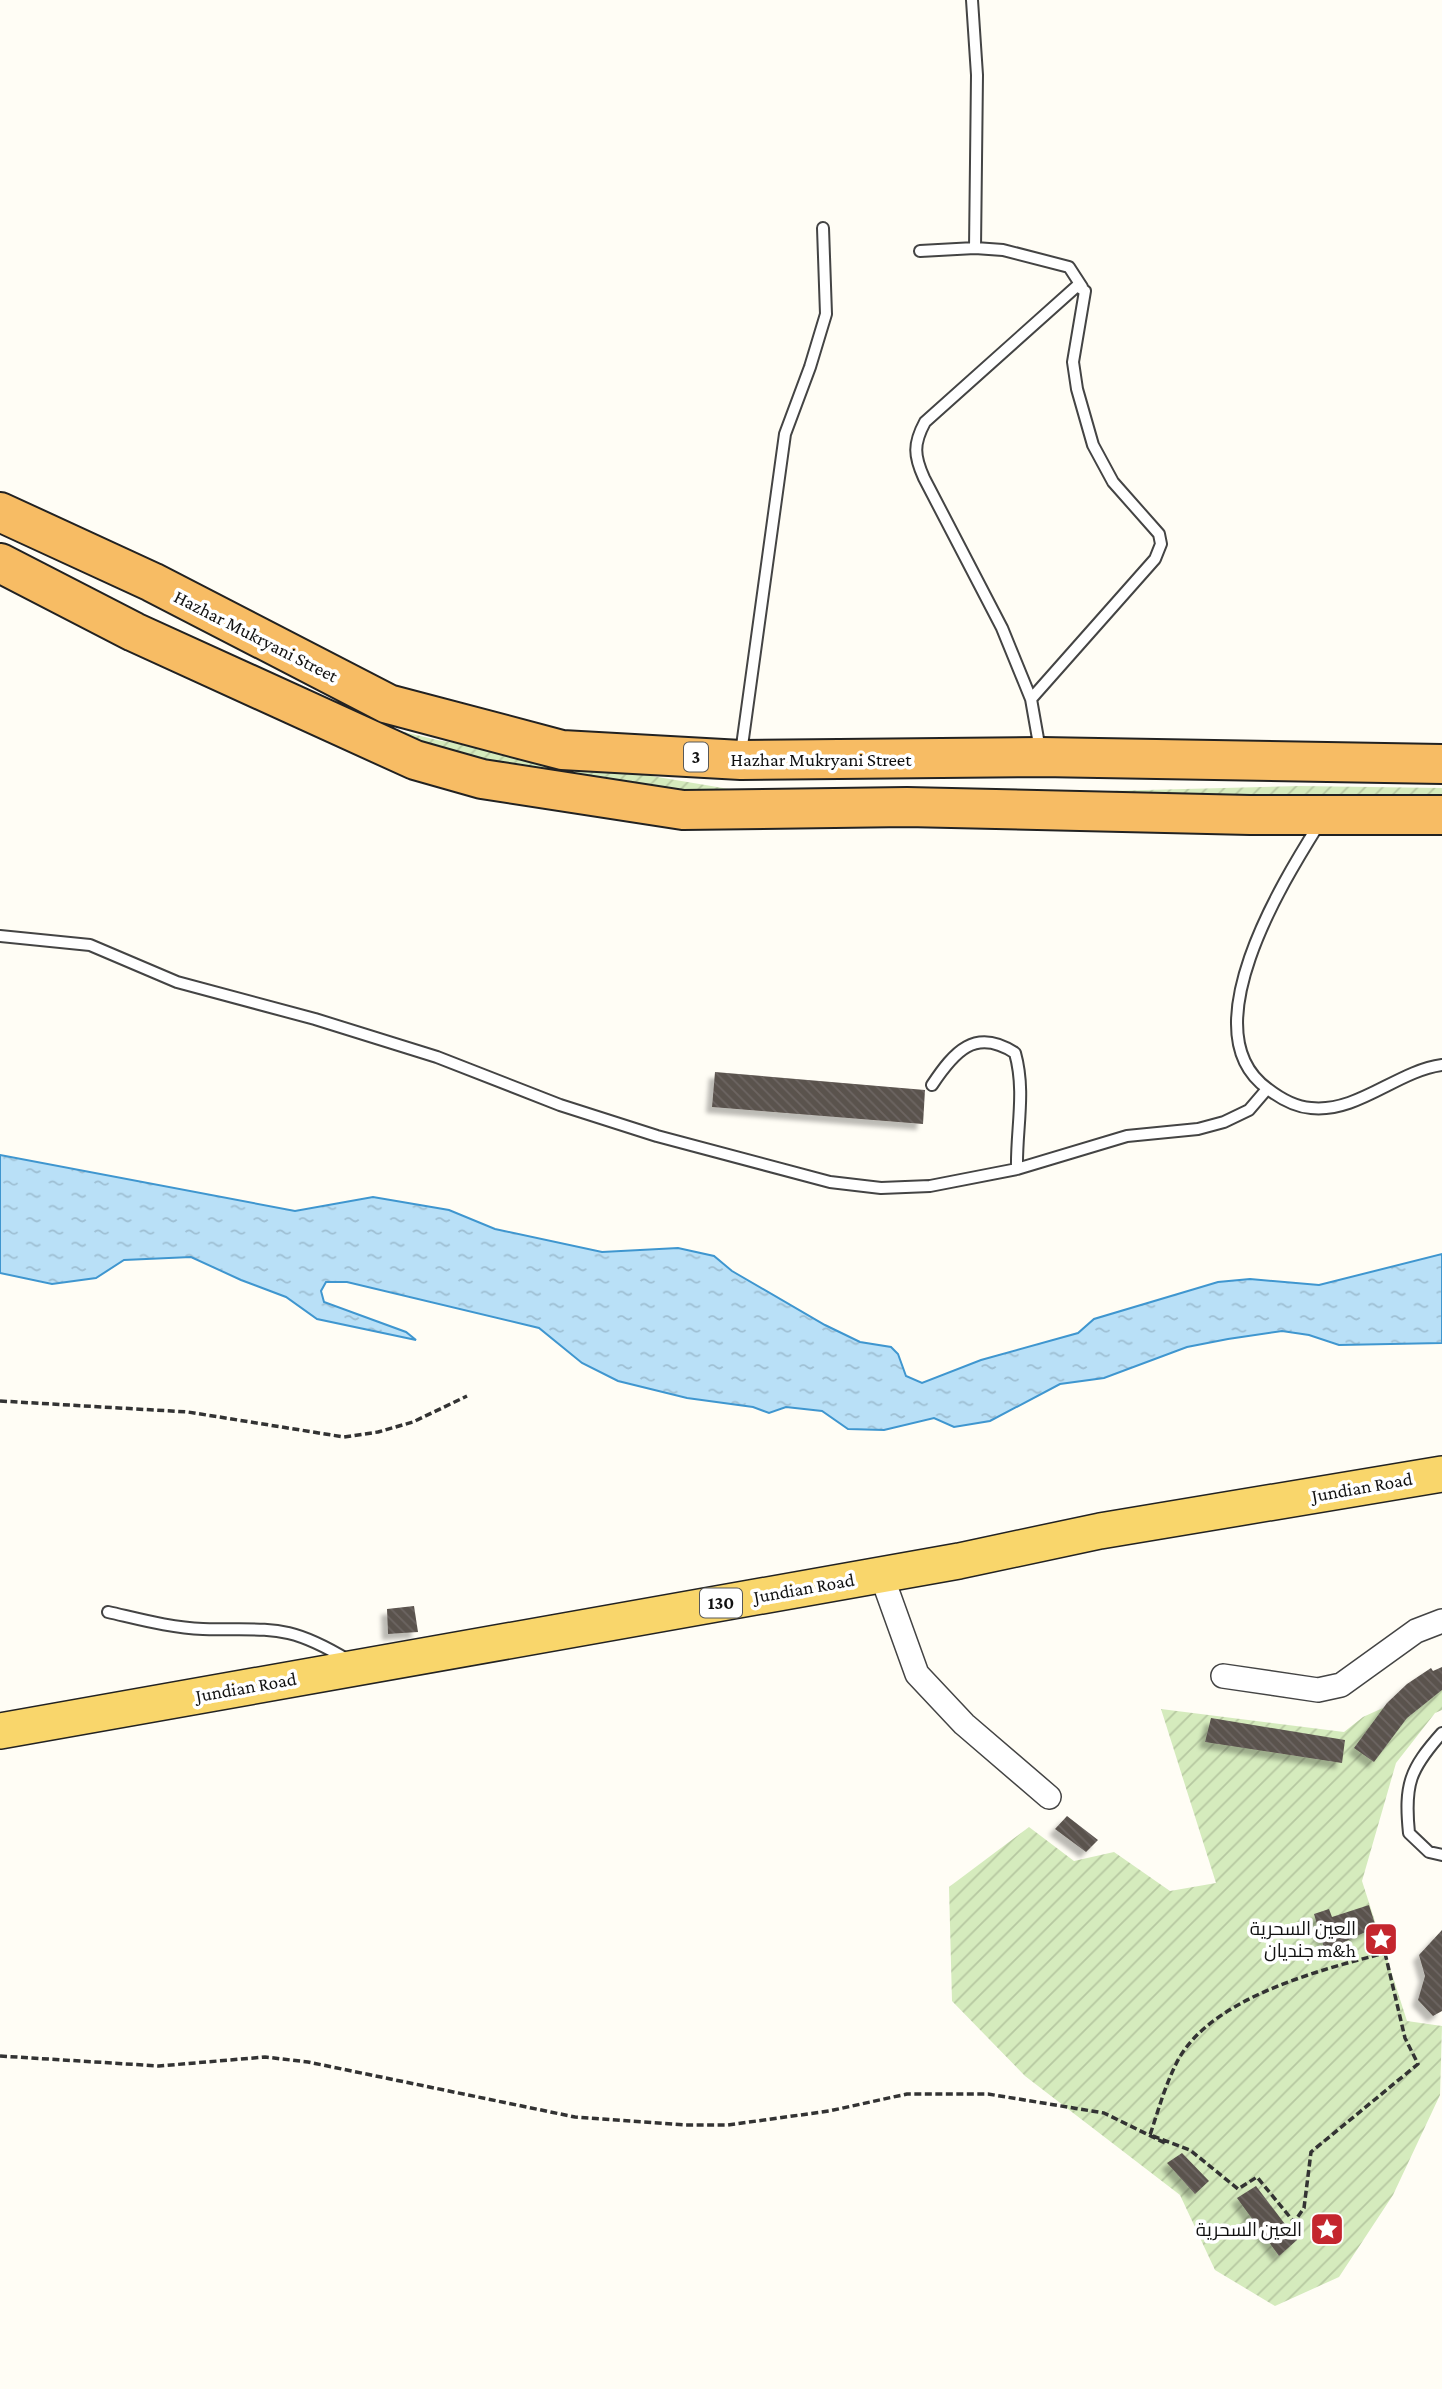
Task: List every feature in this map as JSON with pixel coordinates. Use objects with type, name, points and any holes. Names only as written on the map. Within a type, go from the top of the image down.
[{"type":"highway","name":"Hazhar Mukryani Street","points":[[0,512],[152,582],[388,704],[562,750],[741,760],[1041,758],[1442,765]]},
{"type":"highway","points":[[0,563],[134,632],[392,750],[482,779],[683,810],[907,807],[1250,815],[1442,815]]},
{"type":"main road","name":"Jundian Road","points":[[0,1731],[881,1574],[1100,1531],[1442,1474]]},
{"type":"street","points":[[881,1574],[917,1674],[964,1724],[1049,1797]]},
{"type":"street","points":[[1223,1676],[1318,1690],[1341,1685],[1416,1631],[1442,1621]]},
{"type":"lane","points":[[972,0],[977,75],[975,248]]},
{"type":"lane","points":[[741,760],[785,433],[810,367],[825,314],[823,228]]},
{"type":"lane","points":[[920,251],[975,248],[1003,250],[1069,267],[1085,292],[1073,362],[1077,389],[1093,445],[1113,482],[1159,534],[1160,544],[1155,559],[1031,699]]},
{"type":"lane","points":[[1041,758],[1031,699],[1002,628],[924,478],[915,457],[915,439],[925,422],[1012,342],[1077,286],[1082,287]]},
{"type":"lane","points":[[1326,813],[1282,883],[1260,926],[1240,1000],[1238,1042],[1245,1065],[1257,1082],[1283,1100],[1311,1108],[1338,1107],[1404,1075],[1441,1065]]},
{"type":"lane","points":[[0,936],[90,946],[177,982],[315,1019],[437,1057],[560,1105],[657,1136],[830,1182],[881,1188],[930,1186],[1017,1169],[1127,1136],[1198,1129],[1224,1122],[1248,1110],[1267,1089]]},
{"type":"lane","points":[[932,1085],[950,1058],[970,1044],[1002,1044],[1016,1054],[1020,1071],[1021,1107],[1016,1142],[1017,1169]]},
{"type":"lane","points":[[108,1612],[170,1626],[278,1629],[313,1639],[359,1667]]},
{"type":"lane","points":[[1442,1733],[1417,1761],[1406,1802],[1409,1833],[1429,1852],[1442,1855]]},
{"type":"path","points":[[0,1401],[188,1412],[344,1437],[378,1432],[414,1422],[467,1396]]},
{"type":"path","points":[[1385,1953],[1405,2038],[1418,2064],[1311,2152],[1304,2208],[1294,2222],[1257,2177],[1238,2189],[1189,2150],[1150,2135],[1177,2062],[1206,2025],[1311,1973],[1385,1953]]},
{"type":"path","points":[[0,2056],[159,2066],[265,2057],[308,2062],[576,2117],[686,2125],[728,2125],[803,2115],[907,2094],[988,2094],[1104,2113],[1165,2143]]},
{"type":"green space","points":[[0,542],[137,616],[388,728],[437,740],[741,791],[1068,792],[1300,786],[1442,788],[1442,807],[741,810],[431,760],[0,562]]},
{"type":"green space","points":[[1442,1681],[1442,1710],[1435,1713],[1396,1763],[1362,1881],[1407,2021],[1442,2026],[1440,2095],[1393,2195],[1339,2277],[1275,2306],[1215,2270],[1180,2195],[1025,2076],[952,2001],[949,1887],[1029,1827],[1074,1861],[1114,1852],[1170,1891],[1216,1883],[1161,1709],[1344,1732],[1363,1717]]},
{"type":"water","points":[[0,1155],[295,1211],[373,1197],[449,1210],[495,1229],[602,1252],[678,1248],[714,1256],[732,1271],[825,1325],[860,1342],[891,1347],[898,1354],[906,1376],[922,1383],[981,1360],[1078,1333],[1094,1319],[1218,1282],[1250,1279],[1319,1285],[1442,1254],[1442,1343],[1339,1345],[1309,1335],[1282,1331],[1187,1347],[1104,1378],[1060,1384],[990,1421],[954,1427],[934,1418],[884,1430],[848,1429],[822,1411],[786,1407],[769,1413],[753,1407],[687,1398],[618,1381],[582,1363],[539,1328],[347,1282],[326,1282],[321,1291],[324,1302],[406,1332],[416,1340],[317,1319],[286,1297],[191,1257],[124,1260],[96,1278],[52,1284],[0,1273]]},
{"type":"building","points":[[715,1072],[925,1090],[923,1124],[712,1107]]},
{"type":"building","points":[[414,1606],[418,1632],[388,1634],[387,1609]]},
{"type":"building","points":[[1442,1667],[1442,1690],[1407,1718],[1374,1762],[1354,1748],[1387,1703],[1407,1684],[1431,1668],[1433,1671]]},
{"type":"building","points":[[1211,1718],[1345,1740],[1342,1763],[1205,1742]]},
{"type":"building","points":[[1067,1816],[1098,1840],[1086,1852],[1055,1829]]},
{"type":"building","points":[[1369,1905],[1376,1927],[1325,1951],[1314,1914],[1329,1909],[1332,1917]]},
{"type":"building","points":[[1442,1930],[1442,2011],[1433,2016],[1418,2000],[1425,1976],[1419,1955]]},
{"type":"building","points":[[1182,2153],[1209,2181],[1195,2194],[1167,2163]]},
{"type":"building","points":[[1256,2186],[1297,2240],[1279,2256],[1237,2198]]},
{"type":"place","name":"العين السحرية جنديان m&h","points":[[1381,1939]]},
{"type":"place","name":"العين السحرية","points":[[1327,2229]]}]
